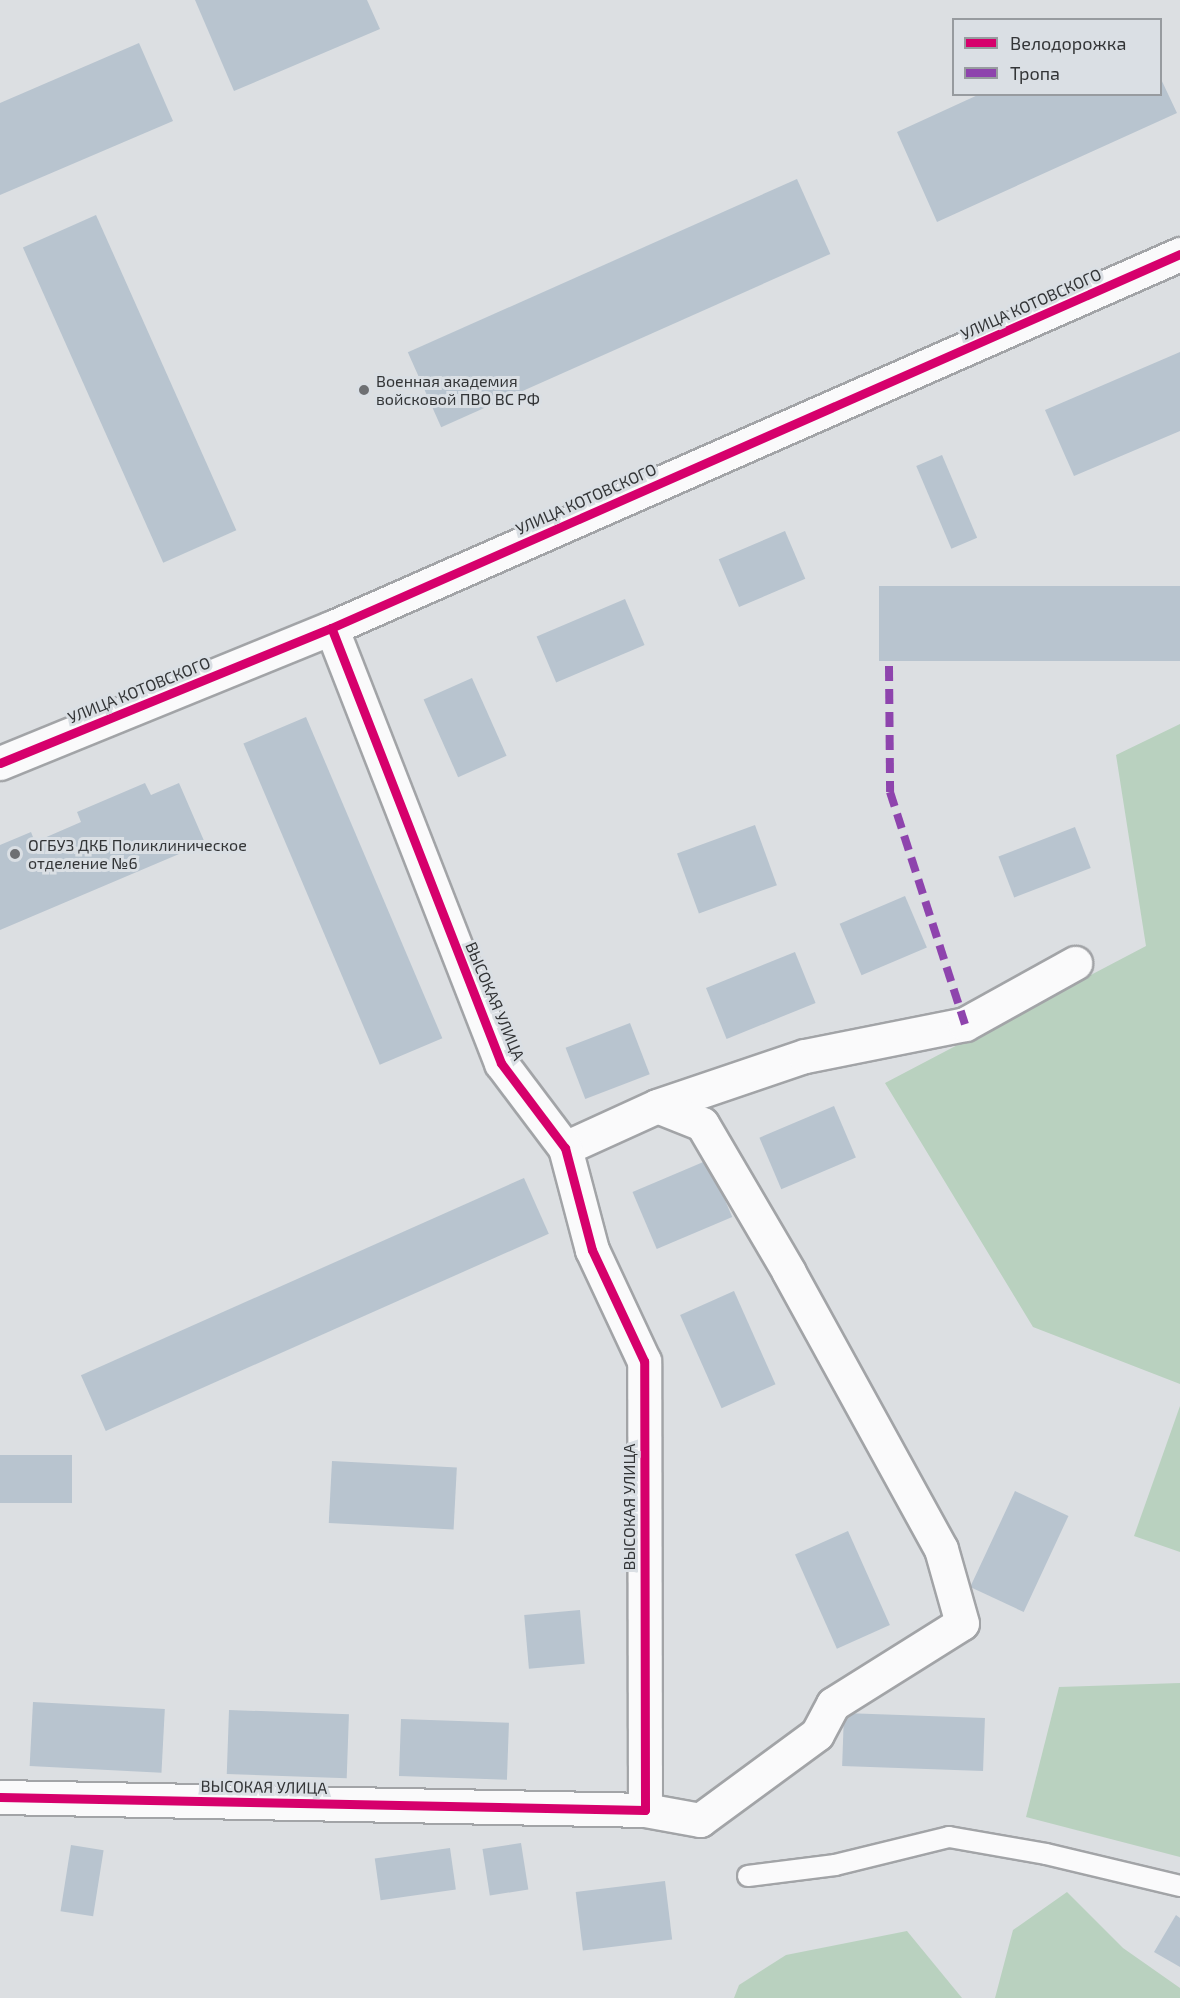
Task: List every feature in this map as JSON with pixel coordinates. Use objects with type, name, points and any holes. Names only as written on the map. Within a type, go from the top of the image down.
[{"type":"street","name":"УЛИЦА КОТОВСКОГО","points":[[0,763],[331,628],[1180,254]]},
{"type":"street","name":"ВЫСОКАЯ УЛИЦА","points":[[331,628],[501,1063],[565,1148],[592,1250],[644,1360],[645,1810]]},
{"type":"street","points":[[565,1148],[657,1106],[805,1056],[965,1024],[1075,963]]},
{"type":"street","name":"ВЫСОКАЯ УЛИЦА","points":[[0,1797],[645,1810],[700,1820],[817,1734],[833,1704],[962,1623],[940,1549],[789,1272],[702,1124],[657,1106]]},
{"type":"lane","points":[[748,1876],[835,1865],[948,1837],[1046,1854],[1180,1886]]},
{"type":"green space","points":[[1180,724],[1180,1384],[1033,1327],[885,1083],[1146,946],[1116,755]]},
{"type":"green space","points":[[1180,1406],[1180,1552],[1134,1536]]},
{"type":"green space","points":[[1180,1683],[1180,1857],[1026,1817],[1059,1687]]},
{"type":"green space","points":[[1067,1892],[1123,1948],[1180,1988],[1180,1998],[995,1998],[1013,1930]]},
{"type":"green space","points":[[907,1931],[962,1998],[734,1998],[739,1985],[786,1955]]},
{"type":"building","points":[[195,0],[367,0],[380,29],[234,91]]},
{"type":"building","points":[[139,43],[173,121],[0,195],[0,103]]},
{"type":"building","points":[[1162,81],[1177,113],[937,222],[897,132],[976,96],[1162,96]]},
{"type":"building","points":[[797,179],[830,254],[441,427],[408,352]]},
{"type":"building","points":[[96,215],[236,530],[163,563],[23,248]]},
{"type":"building","points":[[1180,352],[1180,431],[1074,476],[1045,410]]},
{"type":"building","points":[[942,455],[977,538],[951,549],[916,466]]},
{"type":"building","points":[[785,531],[805,579],[739,607],[719,559]]},
{"type":"building","points":[[879,586],[1180,586],[1180,661],[879,661]]},
{"type":"building","points":[[625,599],[645,645],[556,683],[537,637]]},
{"type":"building","points":[[472,678],[507,756],[458,777],[424,700]]},
{"type":"building","points":[[306,717],[442,1038],[380,1065],[243,744]]},
{"type":"building","points":[[145,783],[151,795],[179,783],[205,843],[0,930],[0,845],[31,832],[35,842],[81,822],[77,812]]},
{"type":"building","points":[[755,825],[777,885],[699,914],[677,853]]},
{"type":"building","points":[[1075,827],[1091,868],[1014,897],[998,856]]},
{"type":"building","points":[[905,896],[927,948],[862,975],[840,924]]},
{"type":"building","points":[[795,952],[816,1003],[727,1039],[706,988]]},
{"type":"building","points":[[630,1023],[650,1074],[585,1099],[566,1048]]},
{"type":"building","points":[[834,1106],[856,1158],[781,1189],[759,1138]]},
{"type":"building","points":[[708,1160],[732,1217],[657,1249],[633,1192]]},
{"type":"building","points":[[524,1178],[549,1234],[106,1431],[81,1375]]},
{"type":"building","points":[[734,1291],[775,1384],[722,1408],[680,1315]]},
{"type":"building","points":[[0,1455],[72,1455],[72,1503],[0,1503]]},
{"type":"building","points":[[332,1461],[457,1468],[454,1529],[329,1523]]},
{"type":"building","points":[[1015,1491],[1068,1516],[1024,1612],[970,1587]]},
{"type":"building","points":[[848,1531],[890,1625],[837,1649],[795,1555]]},
{"type":"building","points":[[580,1610],[585,1664],[529,1669],[524,1615]]},
{"type":"building","points":[[33,1702],[165,1709],[161,1773],[30,1766]]},
{"type":"building","points":[[229,1710],[349,1714],[347,1778],[227,1774]]},
{"type":"building","points":[[844,1713],[985,1718],[983,1771],[842,1766]]},
{"type":"building","points":[[401,1719],[509,1723],[507,1780],[399,1776]]},
{"type":"building","points":[[521,1843],[528,1889],[490,1896],[482,1849]]},
{"type":"building","points":[[71,1845],[104,1850],[93,1916],[61,1911]]},
{"type":"building","points":[[450,1848],[456,1890],[381,1900],[375,1859]]},
{"type":"building","points":[[665,1881],[672,1940],[583,1951],[576,1892]]},
{"type":"building","points":[[1176,1915],[1180,1918],[1180,1967],[1154,1952]]},
{"type":"marked path","points":[[889,666],[890,792],[965,1024]]},
{"type":"cycle path","points":[[0,763],[331,628],[1180,254]]},
{"type":"cycle path","points":[[0,1797],[645,1810],[644,1361],[592,1250],[565,1148],[501,1063],[331,628]]},
{"type":"place","name":"Военная академия войсковой ПВО ВС РФ","points":[[364,390]]},
{"type":"place","name":"ОГБУЗ ДКБ Поликлиническое отделение №6","points":[[15,854]]}]
